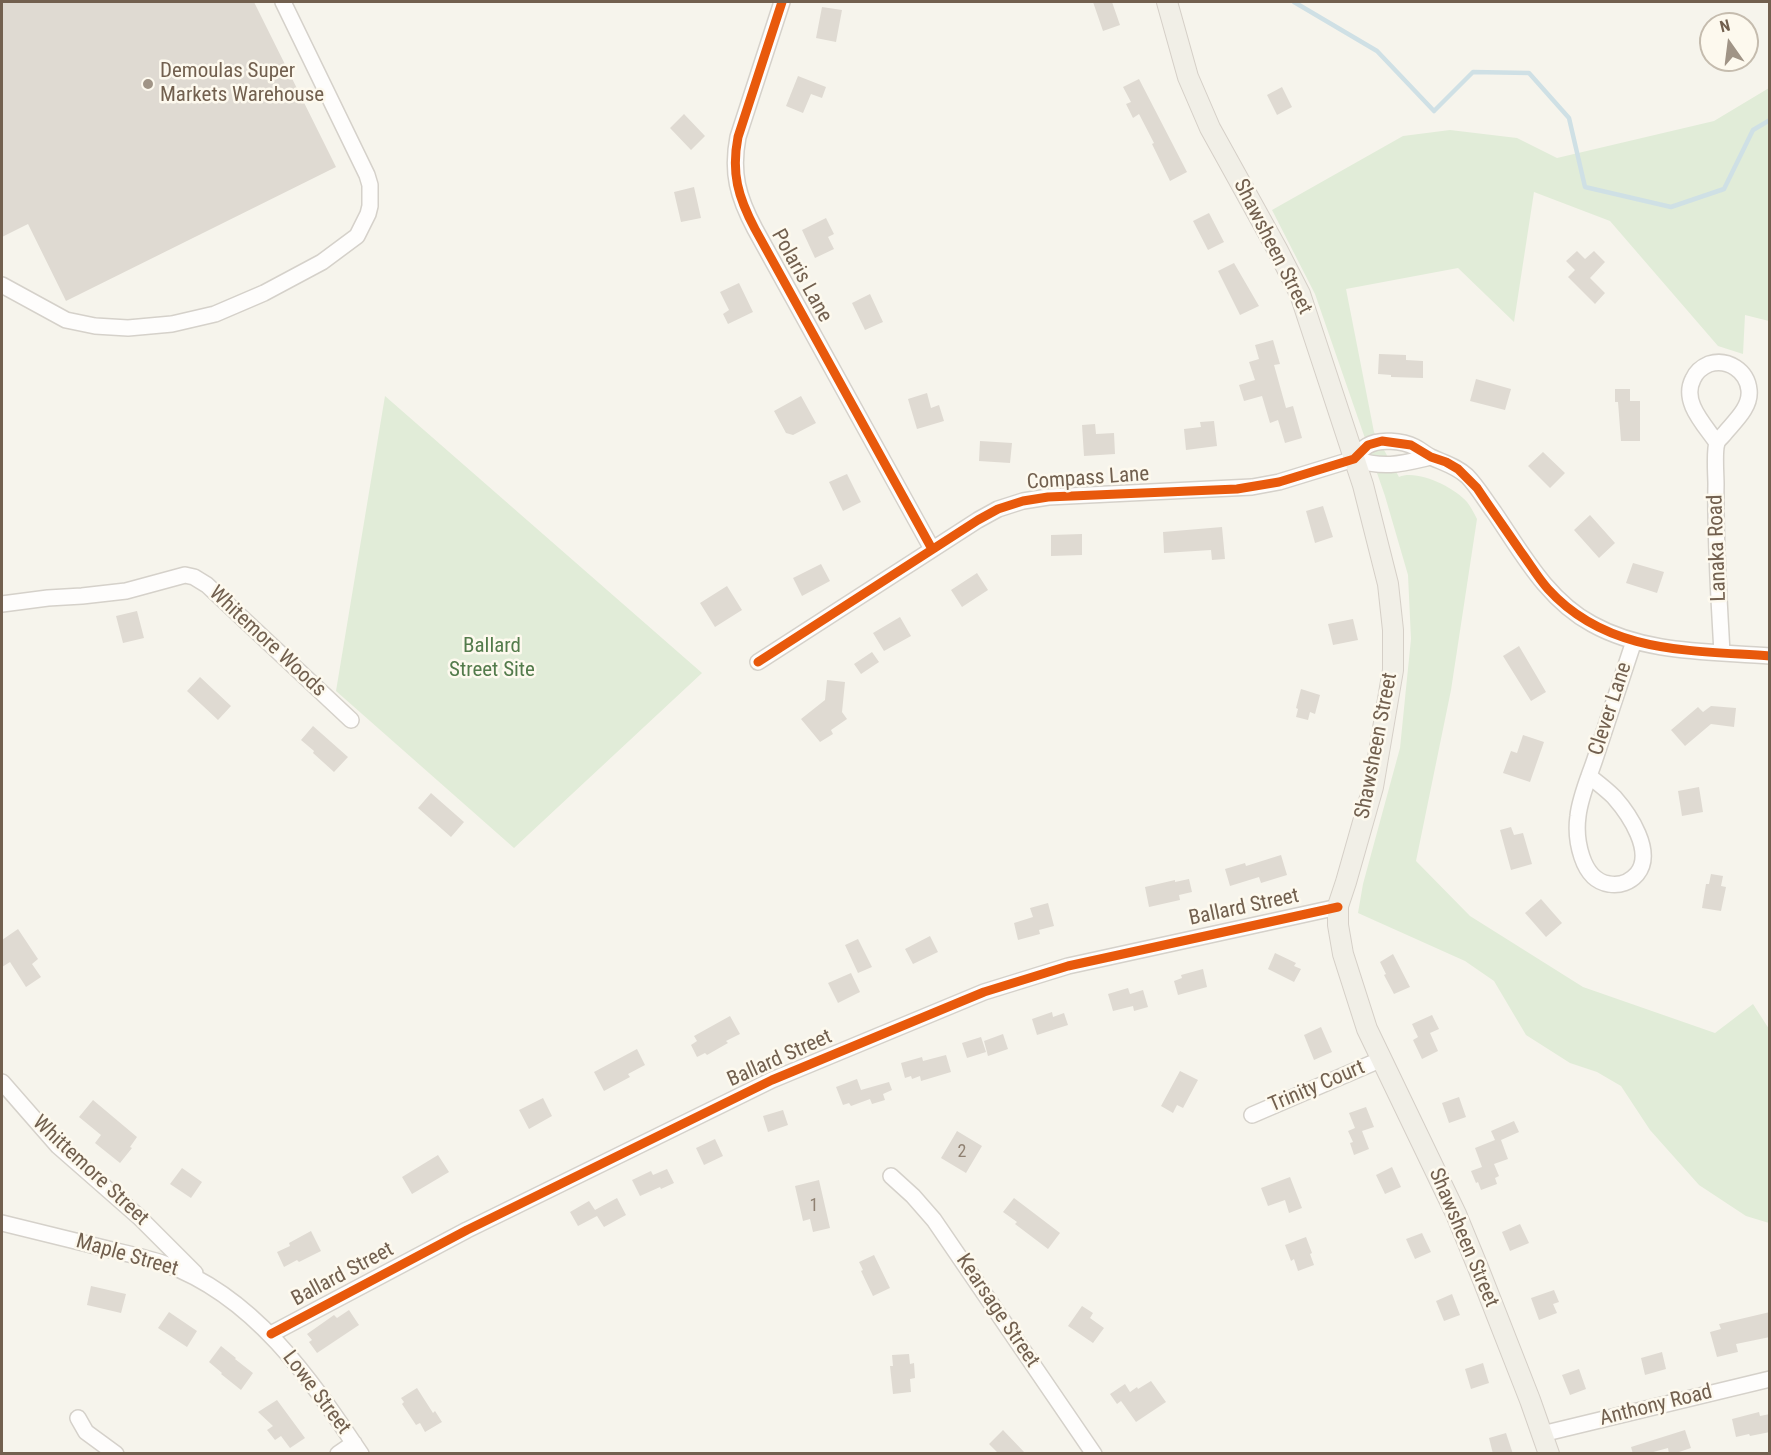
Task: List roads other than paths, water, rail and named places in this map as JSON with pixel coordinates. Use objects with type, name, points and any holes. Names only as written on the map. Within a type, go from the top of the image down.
[{"type":"main road","name":"Shawsheen Street","points":[[1167,2],[1188,77],[1210,128],[1300,294],[1363,485],[1388,584],[1393,630],[1393,670],[1373,787],[1338,907],[1338,925],[1343,954],[1367,1029],[1456,1214],[1548,1454]]},
{"type":"street","points":[[2,285],[66,320],[95,326],[128,328],[172,324],[214,314],[264,293],[322,262],[357,236],[370,206],[370,185],[367,175],[283,2]]},
{"type":"street","name":"Polaris Lane","points":[[782,2],[738,136],[734,170],[739,193],[755,229],[932,549]]},
{"type":"street","points":[[1723,363],[1735,367],[1745,376],[1749,395],[1745,408],[1717,443],[1692,406],[1689,387],[1695,375],[1704,367],[1723,363]]},
{"type":"street","points":[[1431,457],[1388,466],[1354,459],[1368,445],[1382,441],[1411,445],[1431,457],[1458,468],[1477,488],[1537,575],[1556,598],[1579,617],[1592,624],[1634,641],[1665,648],[1770,656]]},
{"type":"street","name":"Lanaka Road","points":[[1717,443],[1716,530],[1722,653]]},
{"type":"street","name":"Compass Lane","points":[[758,662],[998,509],[1023,501],[1072,495],[1252,487],[1279,482],[1354,459]]},
{"type":"street","name":"Whitemore Woods","points":[[2,604],[126,591],[185,575],[194,577],[207,585],[351,720]]},
{"type":"street","name":"Clever Lane","points":[[1589,776],[1616,798],[1644,848],[1644,861],[1639,872],[1624,883],[1612,885],[1600,882],[1591,874],[1579,844],[1577,825],[1578,812],[1589,776],[1634,641]]},
{"type":"street","name":"Ballard Street","points":[[271,1334],[467,1230],[772,1080],[984,992],[1079,964],[1338,907]]},
{"type":"street","name":"Trinity Court","points":[[1252,1115],[1382,1059]]},
{"type":"street","name":"Whittemore Street","points":[[2,1082],[58,1146],[139,1217],[206,1283]]},
{"type":"street","name":"Kearsage Street","points":[[891,1176],[934,1220],[1094,1454]]},
{"type":"street","name":"Maple Street","points":[[2,1222],[164,1263],[206,1283],[271,1334]]},
{"type":"street","name":"Lowe Street","points":[[271,1334],[318,1391],[357,1448]]},
{"type":"street","name":"Anthony Road","points":[[1542,1434],[1770,1379]]},
{"type":"street","points":[[78,1418],[86,1432],[116,1454]]},
{"type":"street","points":[[338,1454],[357,1448]]},
{"type":"waterway","points":[[1294,2],[1377,51],[1434,111],[1473,72],[1529,73],[1569,118],[1585,187],[1671,207],[1724,189],[1753,130],[1770,120]]},
{"type":"place","name":"Demoulas Super Markets Warehouse","points":[[148,84]]},
{"type":"park label","name":"Ballard Street Site","points":[[492,659]]}]
